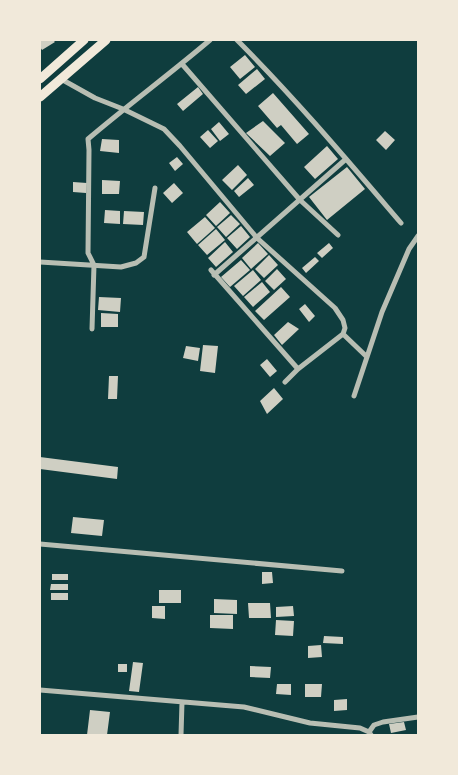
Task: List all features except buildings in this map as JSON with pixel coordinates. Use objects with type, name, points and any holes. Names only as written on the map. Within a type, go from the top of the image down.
[{"type":"highway","points":[[40,79],[84,40]]},
{"type":"highway","points":[[40,97],[106,40]]},
{"type":"street","points":[[92,330],[94,264],[88,253],[88,138],[210,40]]},
{"type":"street","points":[[237,40],[269,72],[401,223]]},
{"type":"street","points":[[182,64],[300,200],[338,235]]},
{"type":"street","points":[[61,79],[95,98],[164,129],[257,238],[335,308],[343,320],[345,328],[343,334],[298,369],[285,382]]},
{"type":"street","points":[[298,369],[212,272],[257,238],[346,159]]},
{"type":"street","points":[[40,262],[121,267],[136,263],[144,257],[155,188]]},
{"type":"street","points":[[354,396],[382,312],[409,249],[418,236]]},
{"type":"street","points":[[343,334],[367,357]]},
{"type":"street","points":[[40,544],[342,571]]},
{"type":"street","points":[[40,690],[244,707],[310,723],[360,728],[370,734],[374,725],[418,717]]},
{"type":"street","points":[[181,735],[182,702]]}]
